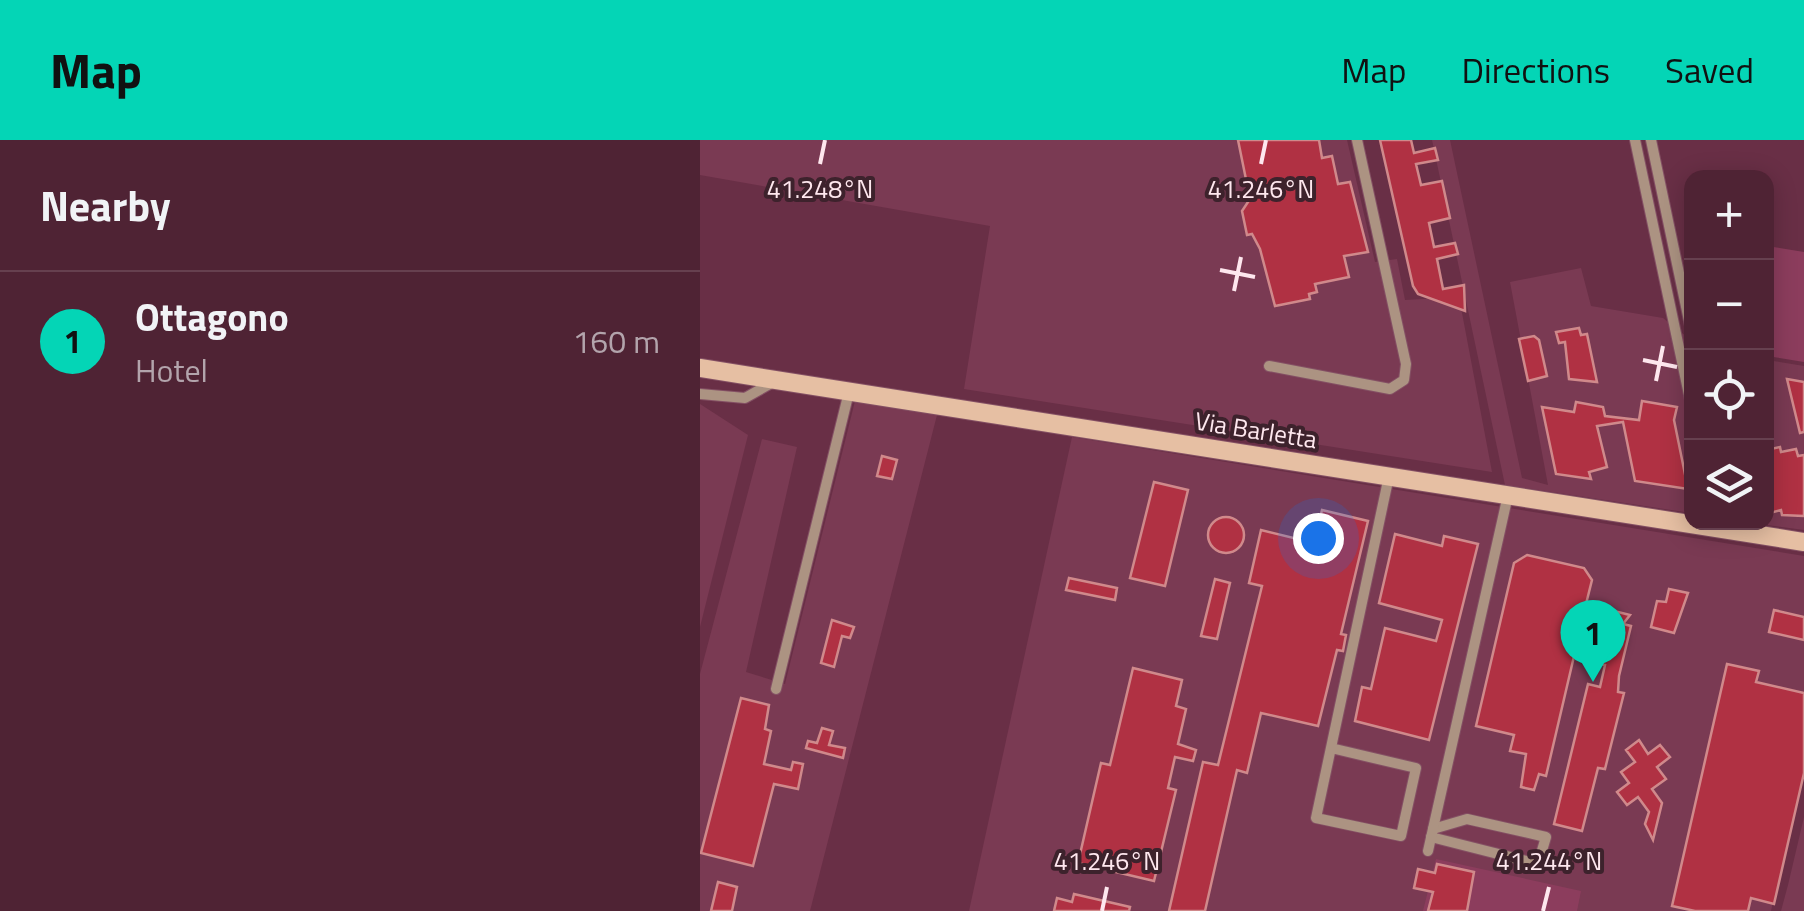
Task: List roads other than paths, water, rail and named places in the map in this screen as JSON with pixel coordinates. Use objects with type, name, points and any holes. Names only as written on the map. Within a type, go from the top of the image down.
[{"type":"main road","name":"Via Barletta","points":[[700,368],[1684,520]]},
{"type":"main road","name":"Via Barletta","points":[[1746,530],[1804,542]]},
{"type":"street","points":[[1269,366],[1390,388],[1404,380],[1406,364],[1357,140]]},
{"type":"street","points":[[1635,140],[1684,372]]},
{"type":"street","points":[[1651,140],[1684,297]]},
{"type":"street","points":[[700,394],[745,398],[776,380]]},
{"type":"street","points":[[776,688],[849,392]]},
{"type":"street","points":[[1332,748],[1416,768],[1401,836],[1316,818],[1388,476]]},
{"type":"street","points":[[1428,850],[1508,495]]},
{"type":"street","points":[[1467,819],[1546,837],[1538,864],[1432,833],[1467,819]]},
{"type":"place","name":"Ottagono","points":[[1593,682]]}]
